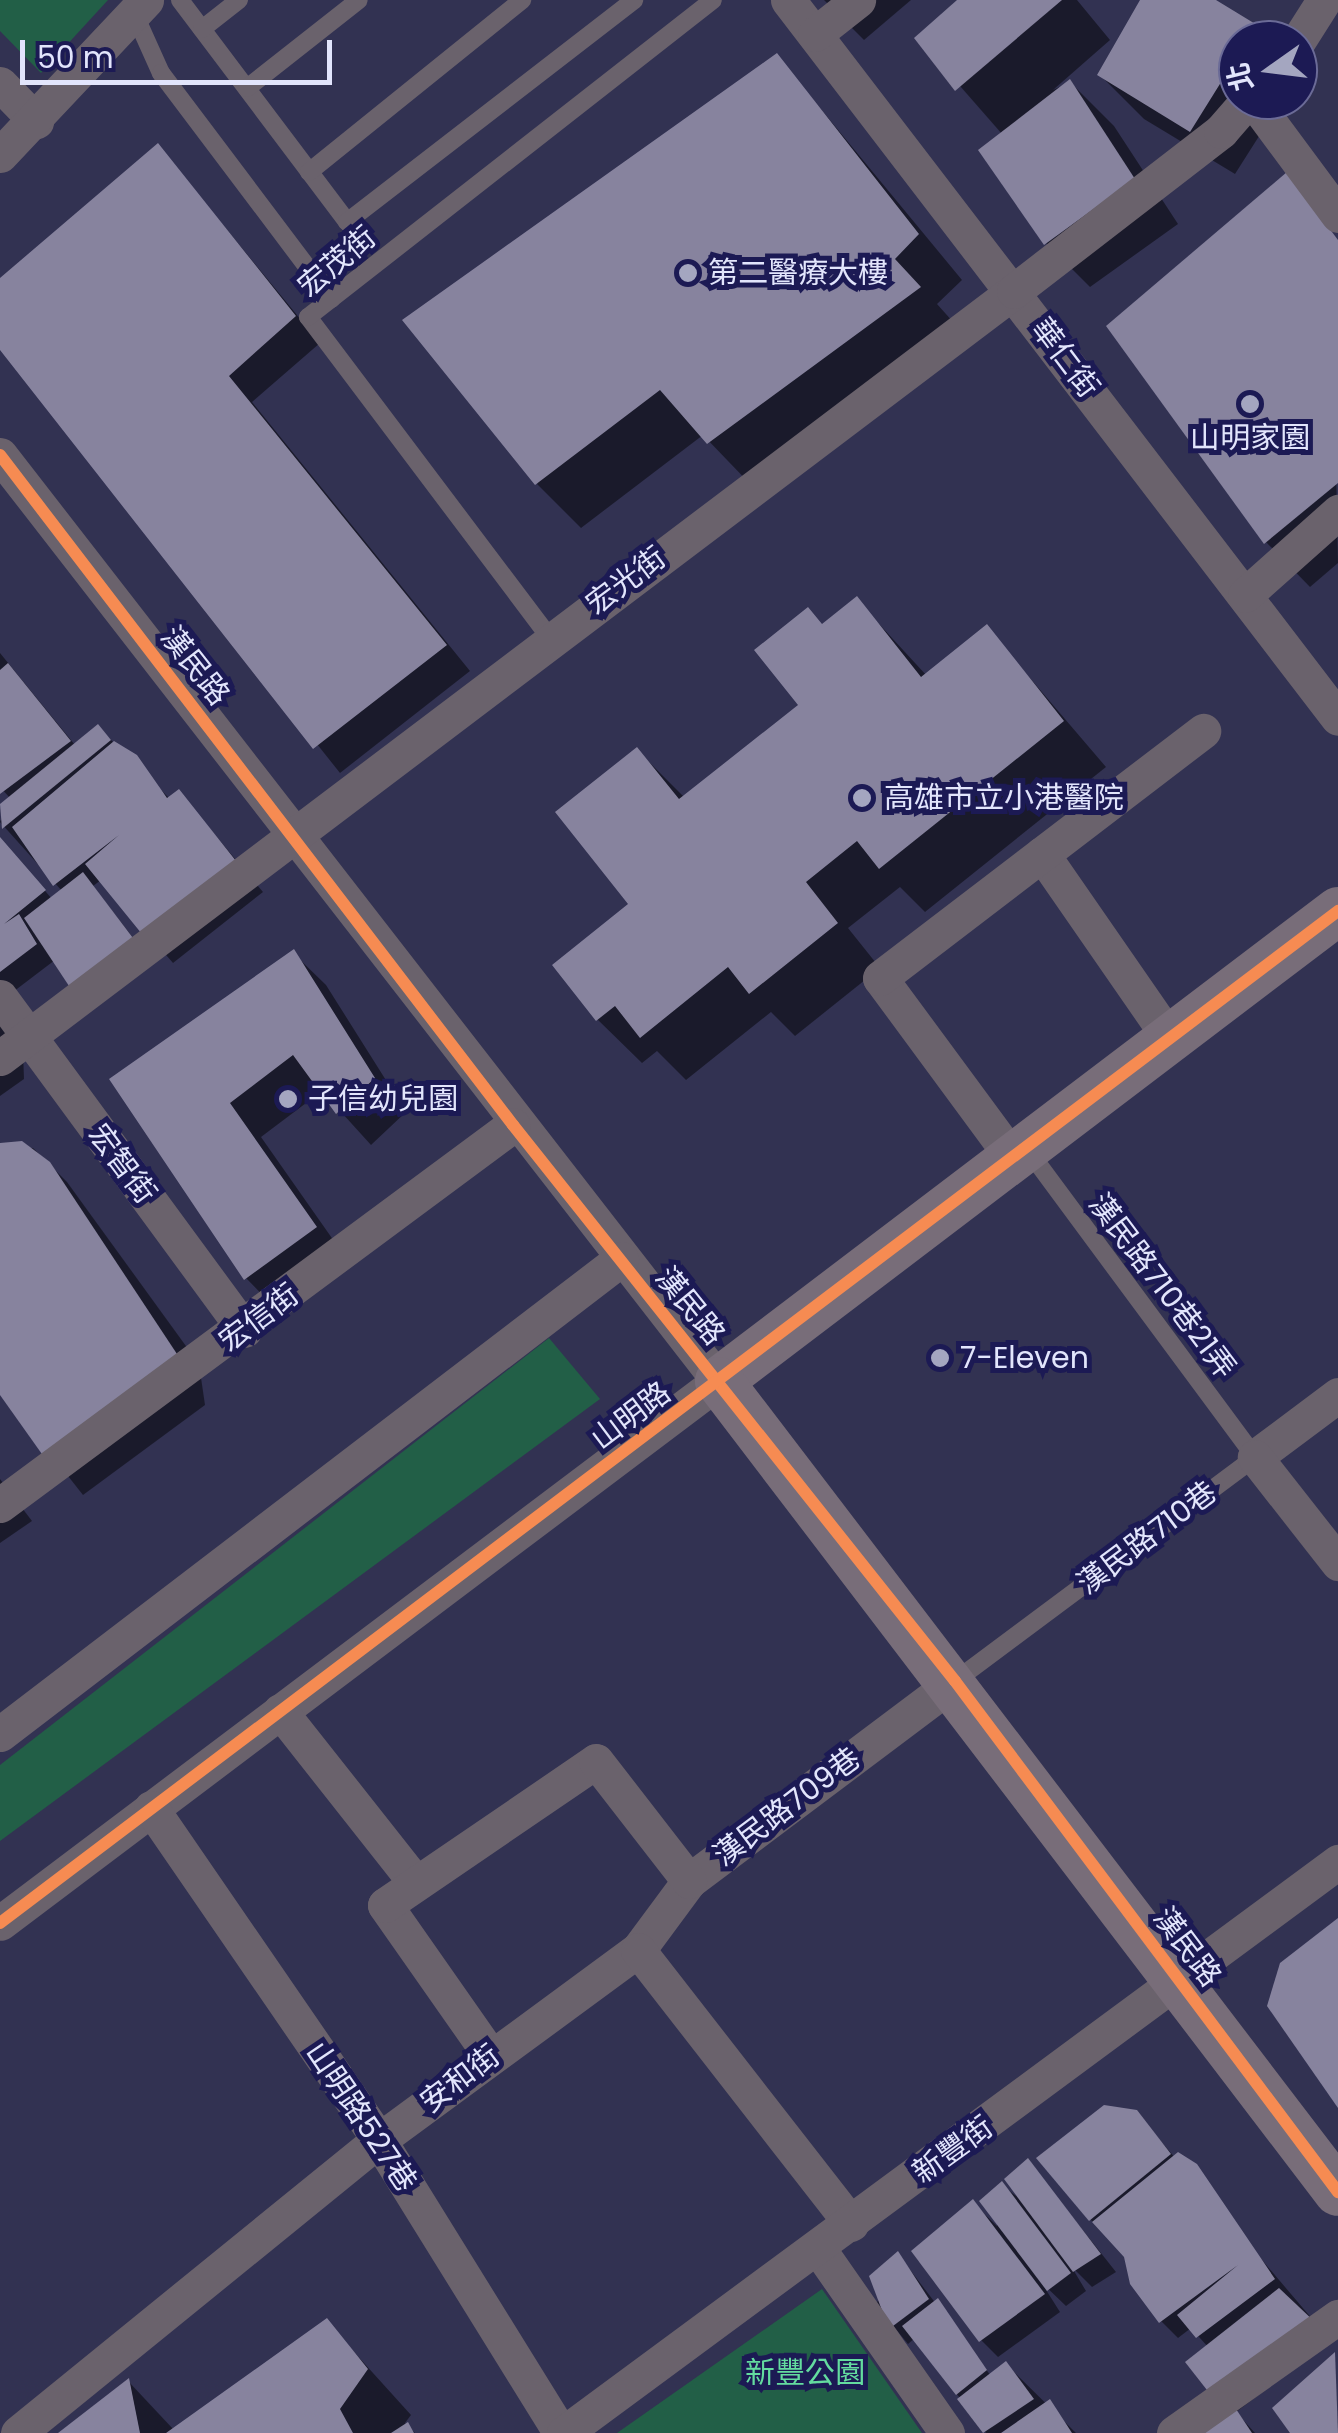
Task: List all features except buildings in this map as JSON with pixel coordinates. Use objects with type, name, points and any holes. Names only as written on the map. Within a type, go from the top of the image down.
[{"type":"street","name":"華仁街","points":[[788,0],[1338,718]]},
{"type":"street","points":[[814,34],[858,0]]},
{"type":"street","points":[[0,155],[140,7]]},
{"type":"street","points":[[0,84],[36,121]]},
{"type":"street","name":"宏光街","points":[[0,1058],[292,832],[1014,292],[1232,120]]},
{"type":"street","points":[[1266,120],[1338,215]]},
{"type":"street","name":"漢民路","points":[[0,455],[513,1125],[955,1681],[1338,2192]]},
{"type":"street","points":[[1245,595],[1338,512]]},
{"type":"street","points":[[1018,1152],[880,978],[1203,731]]},
{"type":"street","points":[[1042,854],[1170,1039]]},
{"type":"street","name":"山明路","points":[[0,1923],[1338,910]]},
{"type":"street","name":"宏智街","points":[[0,997],[246,1330]]},
{"type":"street","name":"宏信街","points":[[0,1506],[246,1330],[513,1125]]},
{"type":"street","points":[[0,1734],[621,1259]]},
{"type":"street","name":"漢民路710巷","points":[[1255,1457],[1338,1394]]},
{"type":"street","points":[[1255,1457],[1338,1562]]},
{"type":"street","name":"漢民路709巷","points":[[638,1950],[689,1881],[955,1681]]},
{"type":"street","points":[[280,1711],[416,1882]]},
{"type":"street","points":[[490,2055],[385,1906],[596,1761],[689,1881]]},
{"type":"street","name":"山明路527巷","points":[[151,1808],[379,2140],[562,2433]]},
{"type":"street","name":"新豐街","points":[[562,2433],[820,2251],[851,2224],[1184,1982],[1338,1862]]},
{"type":"street","points":[[638,1950],[851,2224]]},
{"type":"street","name":"安和街","points":[[18,2433],[379,2140],[638,1950]]},
{"type":"street","points":[[820,2251],[947,2433]]},
{"type":"street","points":[[1174,2433],[1338,2317]]},
{"type":"lane","points":[[180,0],[347,222],[634,0]]},
{"type":"lane","points":[[202,29],[239,0]]},
{"type":"lane","points":[[247,88],[359,0]]},
{"type":"lane","points":[[310,172],[522,0]]},
{"type":"lane","name":"宏茂街","points":[[550,638],[308,317],[713,0]]},
{"type":"lane","points":[[140,7],[161,74],[331,299]]},
{"type":"lane","name":"漢民路710巷21弄","points":[[1018,1152],[1255,1457]]},
{"type":"lane","name":"漢民路710巷","points":[[955,1681],[1255,1457]]},
{"type":"green space","points":[[0,0],[108,0],[41,73],[0,31]]},
{"type":"green space","points":[[549,1338],[600,1399],[0,1841],[0,1765]]},
{"type":"green space","name":"新豐公園","points":[[822,2289],[922,2433],[617,2433]]},
{"type":"cycle path","points":[[0,455],[513,1125],[955,1681],[1338,2192]]},
{"type":"cycle path","points":[[0,1923],[1338,911]]},
{"type":"place","name":"第二醫療大樓","points":[[688,273]]},
{"type":"place","name":"山明家園","points":[[1250,404]]},
{"type":"place","name":"高雄市立小港醫院","points":[[862,798]]},
{"type":"place","name":"子信幼兒園","points":[[288,1099]]},
{"type":"place","name":"7-Eleven","points":[[940,1358]]}]
